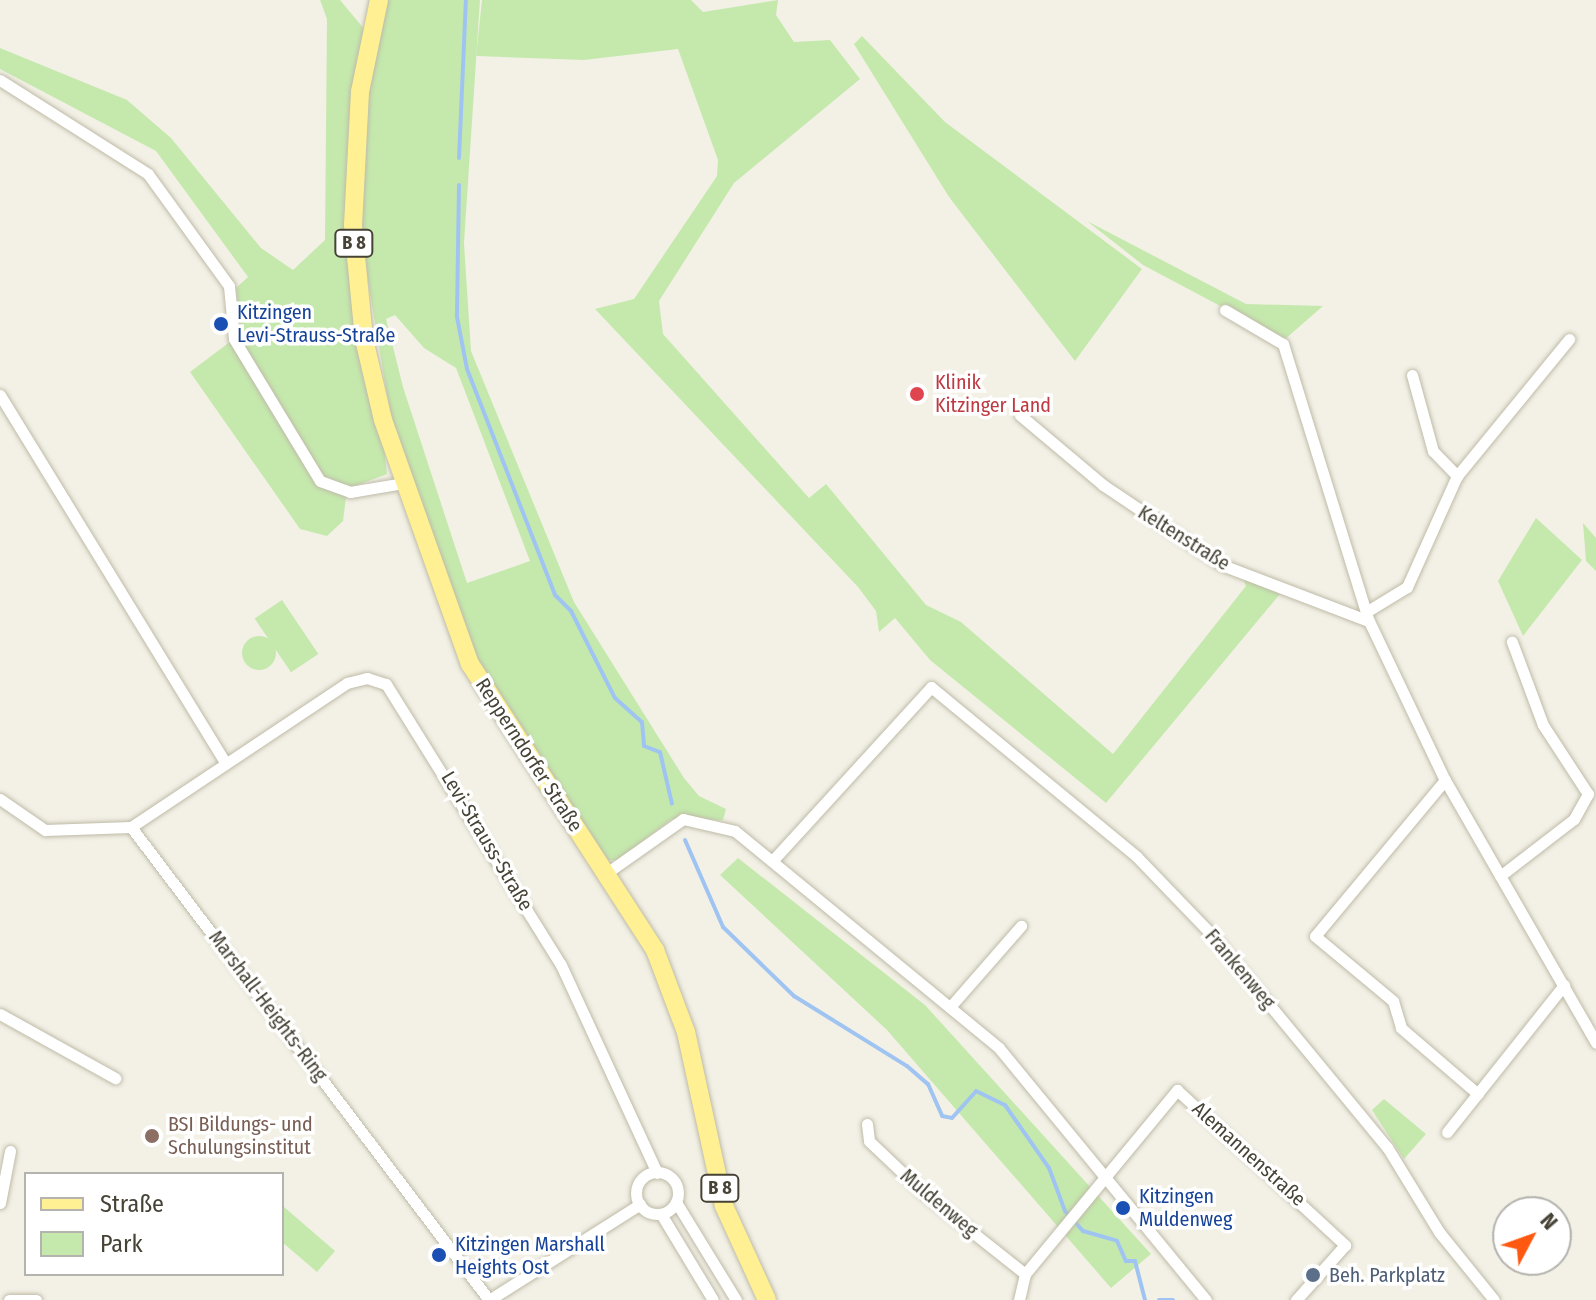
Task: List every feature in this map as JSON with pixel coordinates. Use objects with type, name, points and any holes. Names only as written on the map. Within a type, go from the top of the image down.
[{"type":"main road","name":"Repperndorfer Straße","points":[[379,0],[358,106],[354,247],[364,339],[404,483],[470,664],[608,872],[676,1001],[724,1206],[767,1300]]},
{"type":"street","points":[[0,80],[148,174],[229,286],[234,339],[320,481],[350,492],[404,483]]},
{"type":"street","points":[[1225,310],[1283,344],[1368,617],[1445,780],[1596,1043]]},
{"type":"street","points":[[1368,617],[1407,587],[1457,476],[1544,379],[1569,339]]},
{"type":"street","points":[[1412,375],[1433,451],[1457,476]]},
{"type":"street","points":[[0,395],[225,762]]},
{"type":"street","name":"Keltenstraße","points":[[1020,415],[1103,485],[1222,565],[1368,617]]},
{"type":"street","points":[[1500,876],[1574,819],[1588,794],[1543,725],[1512,642]]},
{"type":"street","name":"Levi-Strauss-Straße","points":[[131,827],[347,683],[367,678],[386,684],[561,965],[657,1173],[676,1184],[676,1202],[736,1300]]},
{"type":"street","name":"Frankenweg","points":[[774,859],[931,687],[1137,857],[1212,935],[1387,1147],[1439,1232],[1494,1300]]},
{"type":"street","points":[[1445,780],[1315,936],[1393,1001],[1401,1028],[1478,1094]]},
{"type":"street","points":[[0,799],[45,830],[131,827]]},
{"type":"street","points":[[608,872],[683,819],[735,831],[774,859],[950,1007],[1031,1081],[1206,1300]]},
{"type":"street","name":"Marshall-Heights-Ring","points":[[131,827],[489,1300],[640,1204]]},
{"type":"street","points":[[950,1007],[1021,926]]},
{"type":"street","points":[[1447,1132],[1564,985]]},
{"type":"street","points":[[0,1014],[115,1078]]},
{"type":"street","name":"Alemannenstraße","points":[[1110,1177],[1177,1090],[1345,1245],[1296,1300]]},
{"type":"street","name":"Muldenweg","points":[[867,1124],[869,1141],[928,1197],[1025,1274]]},
{"type":"street","points":[[0,1203],[10,1151]]},
{"type":"street","points":[[657,1173],[641,1181],[640,1204],[661,1214],[713,1300]]},
{"type":"street","points":[[1019,1300],[1025,1274],[1110,1177]]},
{"type":"street","points":[[661,1214],[676,1202]]},
{"type":"street","points":[[9,1300],[36,1300]]},
{"type":"green space","points":[[320,0],[340,0],[365,30],[349,146],[387,474],[347,489],[324,477],[243,344],[236,288],[248,277],[156,151],[0,69],[0,48],[127,100],[171,138],[261,248],[293,270],[325,240],[327,19]]},
{"type":"green space","points":[[384,0],[480,0],[464,243],[471,351],[574,602],[684,778],[699,796],[726,809],[723,820],[672,819],[618,860],[608,860],[476,660],[391,418],[360,233],[365,103]],"holes":[[[395,315],[424,348],[456,368],[530,561],[467,583],[403,387],[386,319]]]},
{"type":"green space","points":[[482,0],[691,0],[703,12],[778,0],[776,15],[794,42],[830,40],[860,79],[734,183],[659,301],[663,334],[809,498],[826,484],[926,605],[961,622],[1113,754],[1246,586],[1243,578],[1280,594],[1106,803],[930,660],[895,618],[879,632],[876,611],[858,587],[595,309],[634,299],[717,176],[718,160],[678,49],[584,60],[476,56]]},
{"type":"green space","points":[[862,36],[945,122],[1142,269],[1075,361],[949,197],[854,44]]},
{"type":"green space","points":[[1087,221],[1246,304],[1323,306],[1284,340],[1143,265]]},
{"type":"green space","points":[[231,341],[327,489],[346,497],[343,521],[327,536],[300,529],[190,372]]},
{"type":"green space","points":[[1536,518],[1582,560],[1523,636],[1498,581]]},
{"type":"green space","points":[[1583,523],[1596,538],[1596,571],[1586,561]]},
{"type":"green space","points":[[282,600],[318,654],[291,672],[255,618]]},
{"type":"green space","points":[[259,636],[271,641],[276,653],[271,665],[259,670],[247,665],[242,653],[247,641]]},
{"type":"green space","points":[[738,858],[925,1005],[1151,1254],[1111,1288],[887,1030],[720,875]]},
{"type":"green space","points":[[1384,1099],[1426,1134],[1404,1159],[1372,1110]]},
{"type":"green space","points":[[284,1207],[335,1251],[317,1272],[284,1244]]},
{"type":"waterway","points":[[459,158],[466,0]]},
{"type":"waterway","points":[[459,185],[457,317],[467,369],[555,595],[571,611],[615,698],[642,722],[644,746],[660,752],[672,804]]},
{"type":"waterway","points":[[685,840],[723,927],[794,996],[907,1066],[928,1084],[942,1116],[952,1118],[976,1091],[1005,1105],[1049,1168],[1065,1211],[1083,1231],[1117,1241],[1126,1261],[1135,1261],[1145,1300]]},
{"type":"waterway","points":[[1159,1300],[1173,1300]]},
{"type":"place","name":"Kitzingen Levi-Strauss-Straße","points":[[221,324]]},
{"type":"place","name":"Klinik Kitzinger Land","points":[[917,394]]},
{"type":"place","name":"BSI Bildungs- und Schulungsinstitut","points":[[152,1136]]},
{"type":"place","name":"Kitzingen Muldenweg","points":[[1123,1208]]},
{"type":"place","name":"Kitzingen Marshall Heights Ost","points":[[439,1255]]},
{"type":"place","name":"Beh. Parkplatz","points":[[1313,1275]]}]
